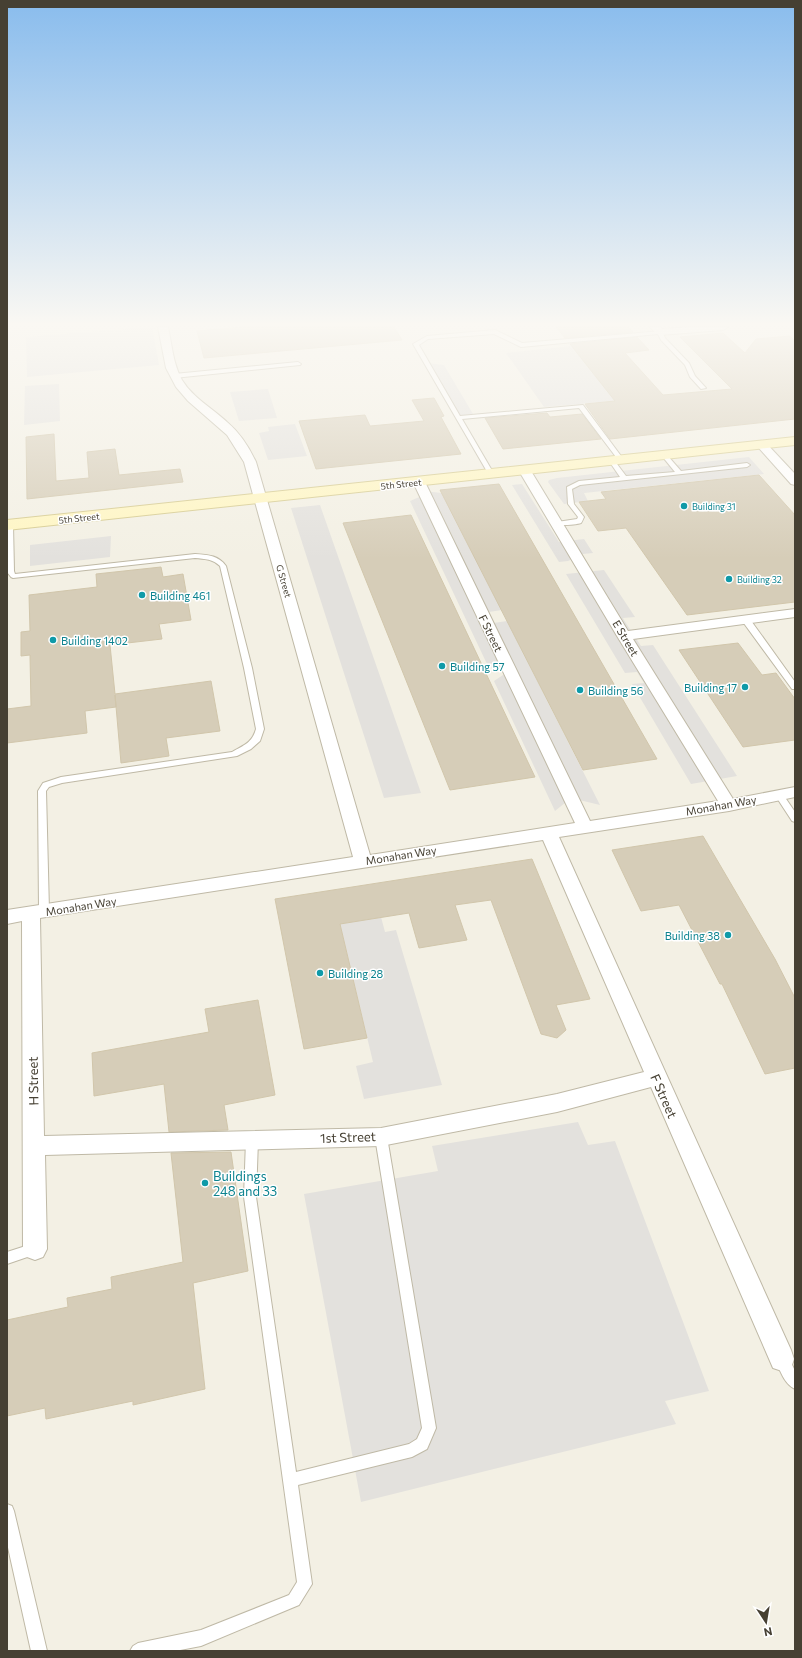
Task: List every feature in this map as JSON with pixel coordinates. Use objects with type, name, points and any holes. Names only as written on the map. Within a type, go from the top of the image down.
[{"type":"street","name":"G Street","points":[[198,404],[222,423],[240,443],[250,462],[363,861]]},
{"type":"street","name":"5th Street","points":[[8,525],[762,445],[794,443]]},
{"type":"street","points":[[762,445],[795,481]]},
{"type":"street","name":"E Street","points":[[525,471],[624,636],[729,805]]},
{"type":"street","name":"F Street","points":[[419,482],[585,827]]},
{"type":"street","points":[[624,636],[795,613]]},
{"type":"street","name":"Monahan Way","points":[[7,917],[729,805],[787,793]]},
{"type":"street","name":"F Street","points":[[549,833],[782,1359]]},
{"type":"street","name":"H Street","points":[[35,1249],[34,1146],[38,912]]},
{"type":"street","name":"1st Street","points":[[34,1146],[381,1137],[557,1103],[656,1077]]},
{"type":"lane","points":[[450,404],[491,474]]},
{"type":"lane","points":[[458,418],[581,406],[617,461],[625,479]]},
{"type":"lane","points":[[665,456],[679,473]]},
{"type":"lane","points":[[557,524],[579,521],[581,517],[571,504],[569,488],[579,483],[747,466]]},
{"type":"lane","points":[[8,525],[10,571],[13,576],[195,556],[219,560],[224,566],[248,668],[260,729],[257,739],[248,747],[234,754],[61,780],[46,785],[42,791],[38,912]]},
{"type":"lane","points":[[746,620],[795,687]]},
{"type":"lane","points":[[787,793],[795,819]]},
{"type":"lane","points":[[290,1480],[412,1450],[422,1444],[428,1428],[381,1137]]},
{"type":"lane","points":[[138,1651],[201,1638],[294,1600],[305,1584],[250,1197],[252,1140]]},
{"type":"lane","points":[[7,1258],[35,1249]]},
{"type":"lane","points":[[782,1359],[788,1373],[795,1382]]},
{"type":"lane","points":[[7,1511],[39,1651]]},
{"type":"shaded area","points":[[25,404],[60,404],[60,421],[24,425]]},
{"type":"shaded area","points":[[234,404],[273,404],[277,418],[239,421]]},
{"type":"shaded area","points":[[450,404],[467,404],[473,414],[457,416]]},
{"type":"shaded area","points":[[542,404],[575,404],[544,407]]},
{"type":"shaded area","points":[[295,424],[307,456],[268,460],[259,433],[269,431],[268,427]]},
{"type":"shaded area","points":[[749,457],[764,474],[584,493],[588,501],[564,504],[548,482],[549,480],[557,478]]},
{"type":"shaded area","points":[[522,484],[559,542],[584,539],[593,553],[583,554],[568,561],[559,562],[512,485]]},
{"type":"shaded area","points":[[423,491],[442,493],[502,610],[482,613],[487,624],[507,621],[600,805],[571,798],[555,811],[494,681],[509,671],[505,662],[487,664],[410,501],[424,495]]},
{"type":"shaded area","points":[[320,505],[421,793],[384,798],[291,508]]},
{"type":"shaded area","points":[[111,536],[110,557],[30,566],[30,545]]},
{"type":"shaded area","points":[[604,570],[635,617],[623,618],[624,620],[641,646],[653,645],[737,776],[691,784],[632,684],[644,683],[637,672],[625,673],[566,574]]},
{"type":"shaded area","points":[[381,917],[385,932],[396,930],[442,1085],[364,1099],[356,1066],[373,1062],[340,924]]},
{"type":"shaded area","points":[[578,1122],[588,1145],[615,1141],[709,1391],[665,1401],[676,1424],[361,1502],[304,1194],[438,1171],[432,1146]]},
{"type":"building","points":[[414,404],[438,404],[444,416],[441,417],[461,454],[316,469],[299,421],[365,415],[370,426],[424,421]]},
{"type":"building","points":[[585,404],[795,404],[795,419],[610,439]]},
{"type":"building","points":[[547,413],[550,417],[582,414],[601,439],[503,449],[485,418]]},
{"type":"building","points":[[54,434],[56,481],[89,478],[87,452],[115,449],[119,475],[180,469],[183,482],[27,499],[26,437]]},
{"type":"building","name":"Building 32","points":[[759,475],[795,515],[795,602],[687,615],[626,528],[598,531],[579,502],[606,499],[601,492]]},
{"type":"building","name":"Building 56","points":[[499,484],[657,759],[583,770],[440,490]]},
{"type":"building","name":"Building 57","points":[[411,515],[535,777],[450,790],[343,523]]},
{"type":"building","points":[[161,567],[163,577],[183,574],[191,620],[159,624],[162,639],[110,645],[115,694],[211,681],[220,731],[166,738],[169,756],[121,763],[115,695],[116,707],[85,711],[87,733],[7,743],[7,709],[31,706],[30,655],[21,656],[21,632],[30,631],[29,595],[97,587],[96,574]]},
{"type":"building","name":"Building 17","points":[[738,643],[762,675],[776,673],[795,699],[795,740],[743,747],[679,650]]},
{"type":"building","name":"Building 38","points":[[703,836],[775,959],[795,998],[795,1068],[765,1074],[722,984],[720,984],[679,905],[641,911],[612,850]]},
{"type":"building","name":"Building 28","points":[[532,859],[590,999],[556,1005],[566,1030],[557,1038],[541,1034],[491,900],[455,905],[467,940],[419,948],[409,913],[340,924],[367,1038],[304,1049],[275,899]]},
{"type":"building","points":[[258,1000],[275,1095],[224,1105],[228,1130],[169,1132],[164,1084],[94,1096],[92,1053],[209,1032],[205,1009]]},
{"type":"building","name":"Buildings 248 and 33","points":[[231,1152],[248,1271],[193,1283],[205,1389],[133,1405],[133,1401],[46,1419],[45,1408],[7,1416],[7,1320],[68,1307],[67,1298],[112,1289],[111,1277],[183,1262],[171,1153]]},
{"type":"place","name":"Building 31","points":[[684,506]]},
{"type":"place","name":"Building 32","points":[[729,579]]},
{"type":"place","name":"Building 461","points":[[142,595]]},
{"type":"place","name":"Building 1402","points":[[53,640]]},
{"type":"place","name":"Building 57","points":[[442,666]]},
{"type":"place","name":"Building 17","points":[[745,687]]},
{"type":"place","name":"Building 56","points":[[580,690]]},
{"type":"place","name":"Building 38","points":[[728,935]]},
{"type":"place","name":"Building 28","points":[[320,973]]},
{"type":"place","name":"Buildings 248 and 33","points":[[205,1183]]}]
